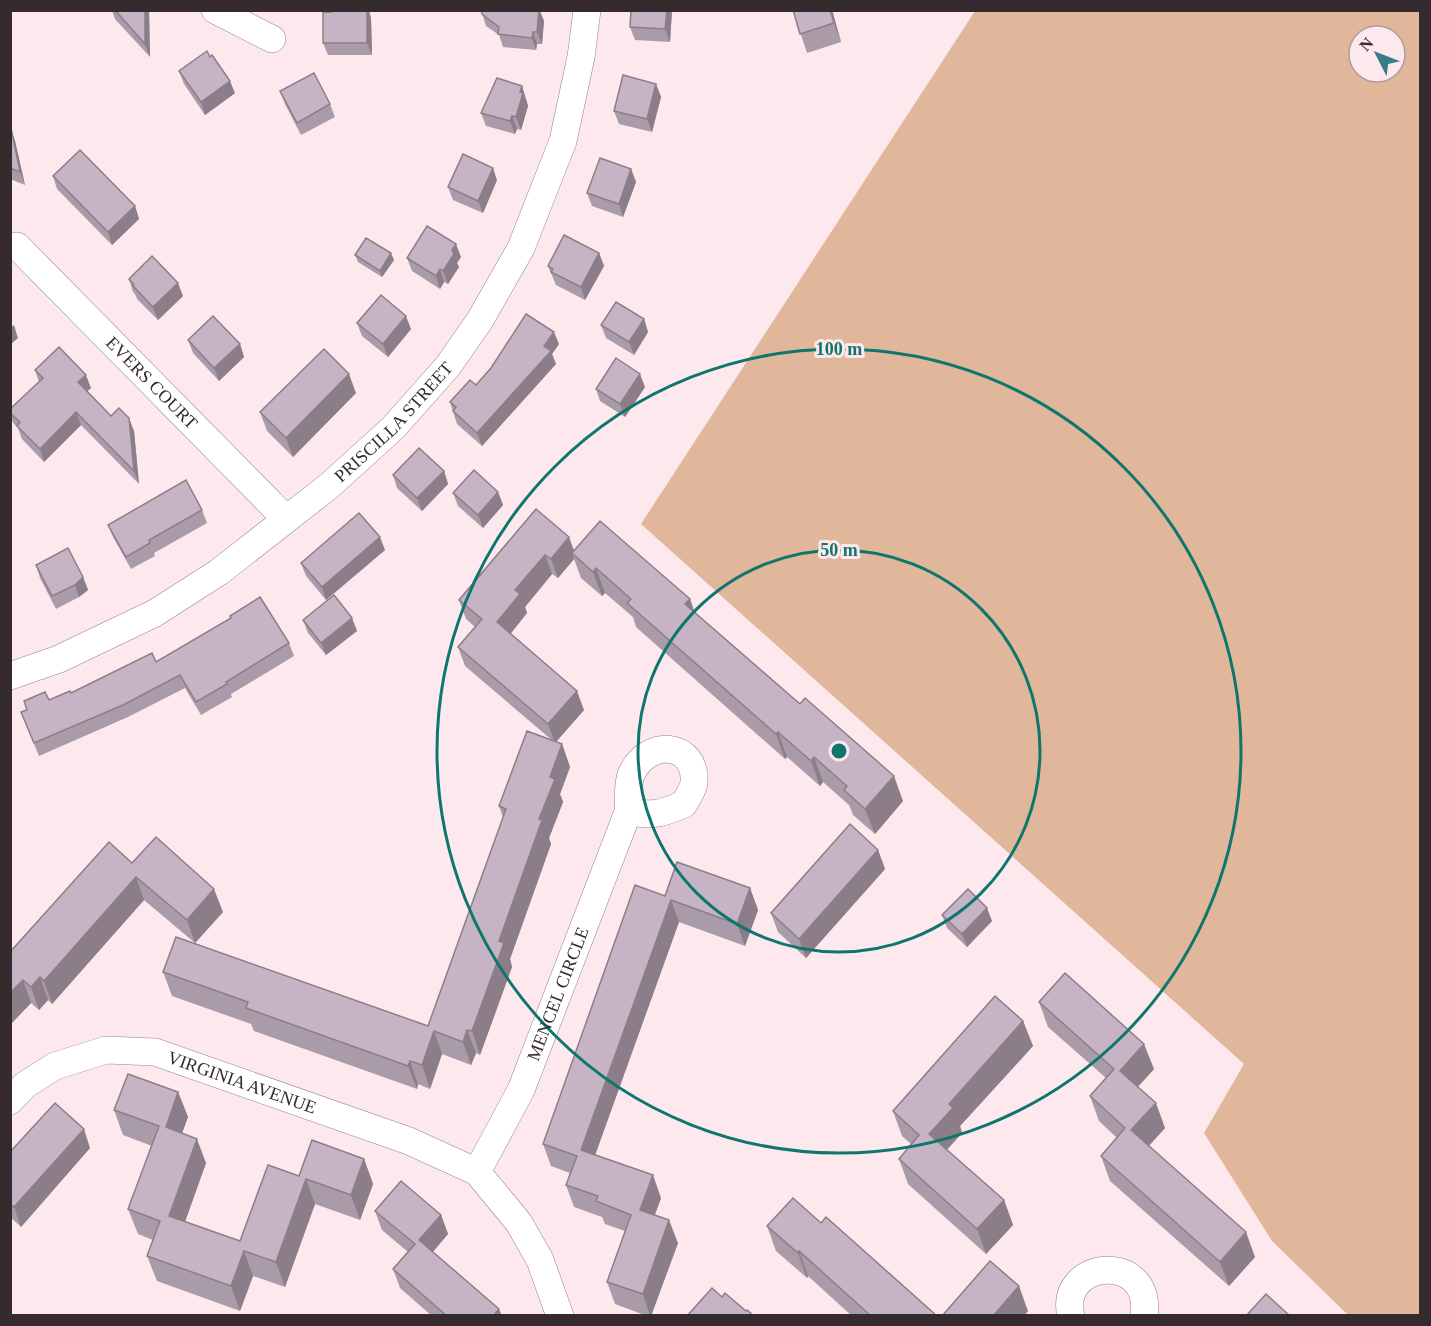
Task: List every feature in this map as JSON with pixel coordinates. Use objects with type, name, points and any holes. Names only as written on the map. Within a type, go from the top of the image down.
[{"type":"street","points":[[215,10],[272,39]]},
{"type":"street","name":"PRISCILLA STREET","points":[[10,676],[59,658],[155,613],[219,572],[329,486],[393,428],[448,366],[480,320],[521,248],[563,141],[581,57],[587,10]]},
{"type":"street","name":"EVERS COURT","points":[[18,246],[285,519]]},
{"type":"street","name":"MENCEL CIRCLE","points":[[477,1172],[520,1090],[628,812]]},
{"type":"street","name":"VIRGINIA AVENUE","points":[[10,1101],[25,1085],[55,1066],[106,1050],[155,1052],[409,1140],[477,1172]]},
{"type":"street","points":[[477,1172],[519,1223],[540,1260],[560,1316]]},
{"type":"street","points":[[1071,1316],[1071,1295],[1079,1282],[1091,1273],[1106,1269],[1120,1271],[1133,1278],[1142,1290],[1146,1305],[1144,1316]]},
{"type":"shaded area","points":[[975,11],[1420,11],[1420,1315],[1348,1315],[1272,1241],[1204,1133],[1244,1064],[641,524]]},
{"type":"building","points":[[115,10],[145,10],[145,44]]},
{"type":"building","points":[[332,10],[367,10],[367,43],[323,43],[323,12],[332,12]]},
{"type":"building","points":[[481,10],[539,10],[537,32],[533,32],[532,38],[498,34],[499,27],[482,14]]},
{"type":"building","points":[[631,10],[667,10],[665,29],[630,27]]},
{"type":"building","points":[[793,10],[830,10],[834,23],[800,34]]},
{"type":"building","points":[[207,51],[230,81],[201,102],[179,71]]},
{"type":"building","points":[[314,73],[330,104],[297,123],[280,91]]},
{"type":"building","points":[[623,75],[656,84],[647,119],[614,111]]},
{"type":"building","points":[[497,78],[522,86],[520,92],[523,93],[516,117],[512,116],[510,121],[481,113]]},
{"type":"building","points":[[11,128],[20,172],[10,168]]},
{"type":"building","points":[[80,150],[135,206],[108,232],[53,176]]},
{"type":"building","points":[[463,154],[493,168],[478,201],[448,187]]},
{"type":"building","points":[[600,158],[631,169],[619,204],[587,193]]},
{"type":"building","points":[[427,226],[456,244],[452,250],[454,254],[443,271],[440,269],[436,276],[407,258]]},
{"type":"building","points":[[564,235],[599,253],[581,287],[551,272],[553,269],[548,266]]},
{"type":"building","points":[[366,238],[391,253],[380,271],[355,255]]},
{"type":"building","points":[[152,256],[178,283],[153,307],[129,279]]},
{"type":"building","points":[[381,295],[406,316],[383,344],[357,323]]},
{"type":"building","points":[[616,302],[644,319],[629,342],[601,325]]},
{"type":"building","points":[[526,314],[554,332],[544,346],[551,351],[477,433],[453,411],[456,407],[450,402],[470,380],[476,385],[491,368]]},
{"type":"building","points":[[213,316],[240,344],[214,368],[188,340]]},
{"type":"building","points":[[59,347],[86,375],[78,382],[111,416],[119,408],[129,418],[134,471],[76,412],[40,449],[17,426],[20,422],[10,413],[10,409],[43,378],[35,370]]},
{"type":"building","points":[[324,349],[349,374],[286,438],[260,412]]},
{"type":"building","points":[[616,358],[640,374],[620,404],[596,389]]},
{"type":"building","points":[[419,448],[444,471],[417,498],[393,475]]},
{"type":"building","points":[[474,470],[498,492],[478,515],[453,493]]},
{"type":"building","points":[[186,480],[202,510],[149,540],[150,543],[126,557],[108,525]]},
{"type":"building","points":[[536,509],[569,537],[551,559],[545,555],[515,590],[520,594],[497,622],[577,691],[548,724],[458,647],[482,619],[459,600]]},
{"type":"building","points":[[359,513],[380,537],[322,587],[301,563]]},
{"type":"building","points":[[600,521],[690,599],[685,604],[800,704],[805,698],[894,776],[865,809],[844,790],[847,786],[814,757],[811,761],[778,732],[776,734],[627,603],[631,599],[596,568],[593,572],[572,553]]},
{"type":"building","points":[[68,548],[83,577],[75,585],[52,596],[36,565]]},
{"type":"building","points":[[334,595],[352,618],[321,643],[303,620]]},
{"type":"building","points":[[260,597],[289,643],[226,682],[227,684],[196,702],[180,675],[123,705],[34,743],[21,712],[27,710],[24,701],[45,692],[49,700],[70,691],[71,693],[152,653],[156,662],[231,618],[230,616]]},
{"type":"building","points":[[527,731],[562,744],[550,777],[555,779],[539,819],[542,820],[499,941],[504,943],[472,1031],[467,1030],[463,1042],[434,1031],[422,1065],[410,1061],[408,1066],[246,1008],[248,1002],[163,972],[176,937],[428,1026],[506,809],[499,806]]},
{"type":"building","points":[[850,824],[878,850],[799,939],[771,913]]},
{"type":"building","points":[[156,837],[214,889],[187,920],[136,877],[44,981],[40,977],[31,987],[23,980],[10,993],[10,952],[109,842],[132,863]]},
{"type":"building","points":[[677,862],[750,888],[737,924],[671,900],[581,1150],[653,1175],[640,1210],[669,1220],[643,1294],[607,1282],[631,1215],[596,1201],[598,1196],[566,1185],[577,1156],[543,1144],[635,885],[665,896]]},
{"type":"building","points":[[968,889],[987,908],[962,934],[942,915]]},
{"type":"building","points":[[1065,973],[1144,1044],[1120,1071],[1156,1103],[1131,1130],[1246,1232],[1220,1262],[1101,1156],[1125,1128],[1090,1096],[1114,1069],[1039,1002]]},
{"type":"building","points":[[995,996],[1023,1021],[949,1104],[953,1108],[929,1134],[1004,1200],[977,1229],[899,1159],[919,1135],[893,1111]]},
{"type":"building","points":[[128,1074],[178,1092],[166,1127],[197,1139],[169,1216],[240,1241],[268,1165],[299,1176],[312,1140],[364,1159],[351,1195],[306,1179],[276,1262],[244,1251],[231,1286],[147,1256],[160,1221],[128,1209],[159,1126],[114,1110]]},
{"type":"building","points":[[55,1103],[84,1129],[14,1207],[10,1204],[10,1152]]},
{"type":"building","points":[[401,1181],[441,1215],[419,1240],[499,1309],[493,1316],[447,1316],[393,1269],[415,1244],[375,1211]]},
{"type":"building","points":[[793,1198],[821,1223],[826,1217],[937,1316],[871,1316],[799,1251],[798,1253],[767,1226]]},
{"type":"building","points":[[990,1261],[1019,1286],[993,1316],[942,1316]]},
{"type":"building","points":[[712,1288],[722,1297],[725,1293],[754,1316],[687,1316]]},
{"type":"building","points":[[1266,1294],[1290,1316],[1246,1316]]}]
